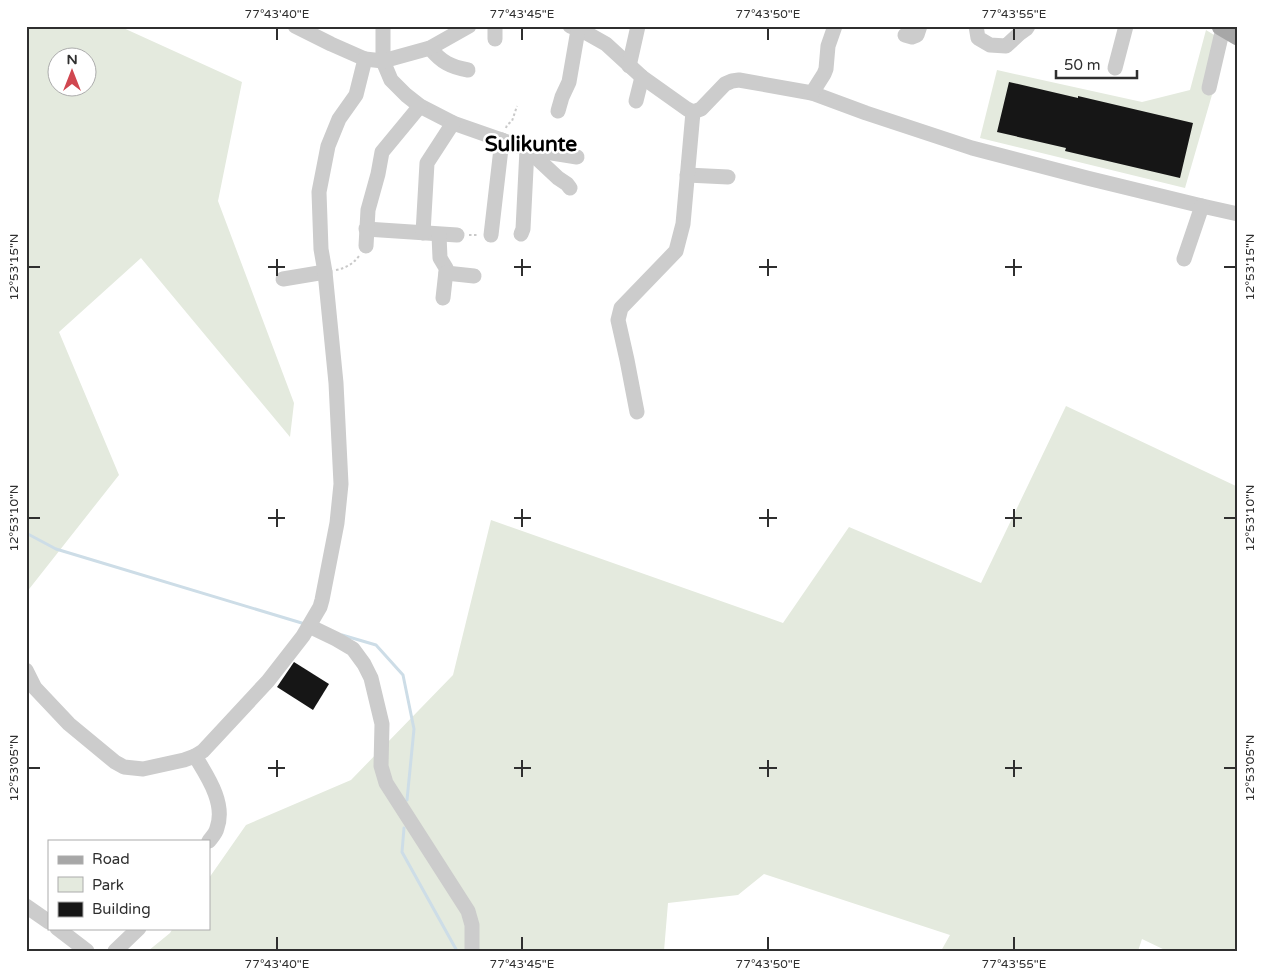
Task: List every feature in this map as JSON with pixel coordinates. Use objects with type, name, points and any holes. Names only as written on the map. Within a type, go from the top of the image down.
[{"type":"street","points":[[295,26],[365,59],[383,60],[430,48],[469,26]]},
{"type":"street","points":[[383,26],[383,60],[391,80],[420,106],[453,122],[527,149],[577,157]]},
{"type":"street","points":[[629,66],[638,26]]},
{"type":"street","points":[[812,93],[826,69],[828,46],[834,26]]},
{"type":"street","points":[[905,36],[912,37],[916,35],[920,26]]},
{"type":"street","points":[[976,26],[978,38],[990,45],[1006,46],[1028,26]]},
{"type":"street","points":[[1115,68],[1126,26]]},
{"type":"street","points":[[558,111],[569,82],[574,28],[606,44],[642,77],[693,112],[701,109],[724,84],[739,80],[812,93],[972,148],[1238,214]]},
{"type":"street","points":[[1209,88],[1231,32]]},
{"type":"street","points":[[430,48],[437,57],[447,64],[468,70]]},
{"type":"street","points":[[26,670],[34,688],[69,724],[115,762],[133,768],[143,768],[184,760],[195,756],[203,750],[268,681],[303,636],[320,607],[336,524],[341,484],[336,383],[321,249],[318,201],[328,146],[339,119],[356,95],[365,59]]},
{"type":"street","points":[[636,102],[642,77]]},
{"type":"street","points":[[366,246],[368,210],[382,152],[420,106]]},
{"type":"street","points":[[637,412],[618,320],[621,308],[676,251],[683,224],[693,112]]},
{"type":"street","points":[[423,234],[427,163],[453,122]]},
{"type":"street","points":[[491,235],[502,140]]},
{"type":"street","points":[[527,149],[570,188]]},
{"type":"street","points":[[521,234],[523,229],[527,149]]},
{"type":"street","points":[[687,175],[728,177]]},
{"type":"street","points":[[1184,259],[1202,206]]},
{"type":"street","points":[[366,230],[456,235]]},
{"type":"street","points":[[439,234],[440,258],[446,268],[443,298]]},
{"type":"street","points":[[283,280],[325,272]]},
{"type":"street","points":[[446,273],[474,276]]},
{"type":"street","points":[[310,623],[353,649],[368,671],[382,724],[381,766],[386,783],[468,911],[472,925],[472,951]]},
{"type":"street","points":[[26,694],[46,699]]},
{"type":"street","points":[[195,756],[214,788],[220,813],[217,829],[210,840]]},
{"type":"street","points":[[26,906],[48,921]]},
{"type":"street","points":[[60,930],[87,951]]},
{"type":"street","points":[[115,951],[137,930]]},
{"type":"path","points":[[502,140],[517,106]]},
{"type":"path","points":[[456,235],[491,235]]},
{"type":"path","points":[[325,272],[344,268],[355,261],[366,246]]},
{"type":"green space","points":[[26,26],[119,26],[242,82],[218,201],[294,403],[290,437],[141,258],[59,332],[119,475],[26,593]]},
{"type":"green space","points":[[1206,30],[1227,43],[1185,188],[980,138],[997,70],[1142,102],[1190,90]]},
{"type":"green space","points":[[1066,406],[1238,487],[1238,951],[1167,951],[1142,939],[1138,951],[941,951],[950,935],[764,874],[738,895],[668,903],[664,951],[148,951],[172,930],[210,930],[210,877],[246,825],[351,780],[453,675],[491,520],[783,623],[849,527],[981,583]]},
{"type":"building","points":[[1009,82],[1193,123],[1180,178],[1065,151],[1066,148],[997,132]]},
{"type":"building","points":[[294,662],[329,684],[313,710],[277,687]]},
{"type":"waterway","points":[[26,533],[56,549],[305,624]]},
{"type":"waterway","points":[[342,635],[376,645],[403,675],[414,729],[407,800]]},
{"type":"waterway","points":[[404,828],[402,852],[457,951]]},
{"type":"district","name":"Sulikunte","points":[[531,144]]}]
